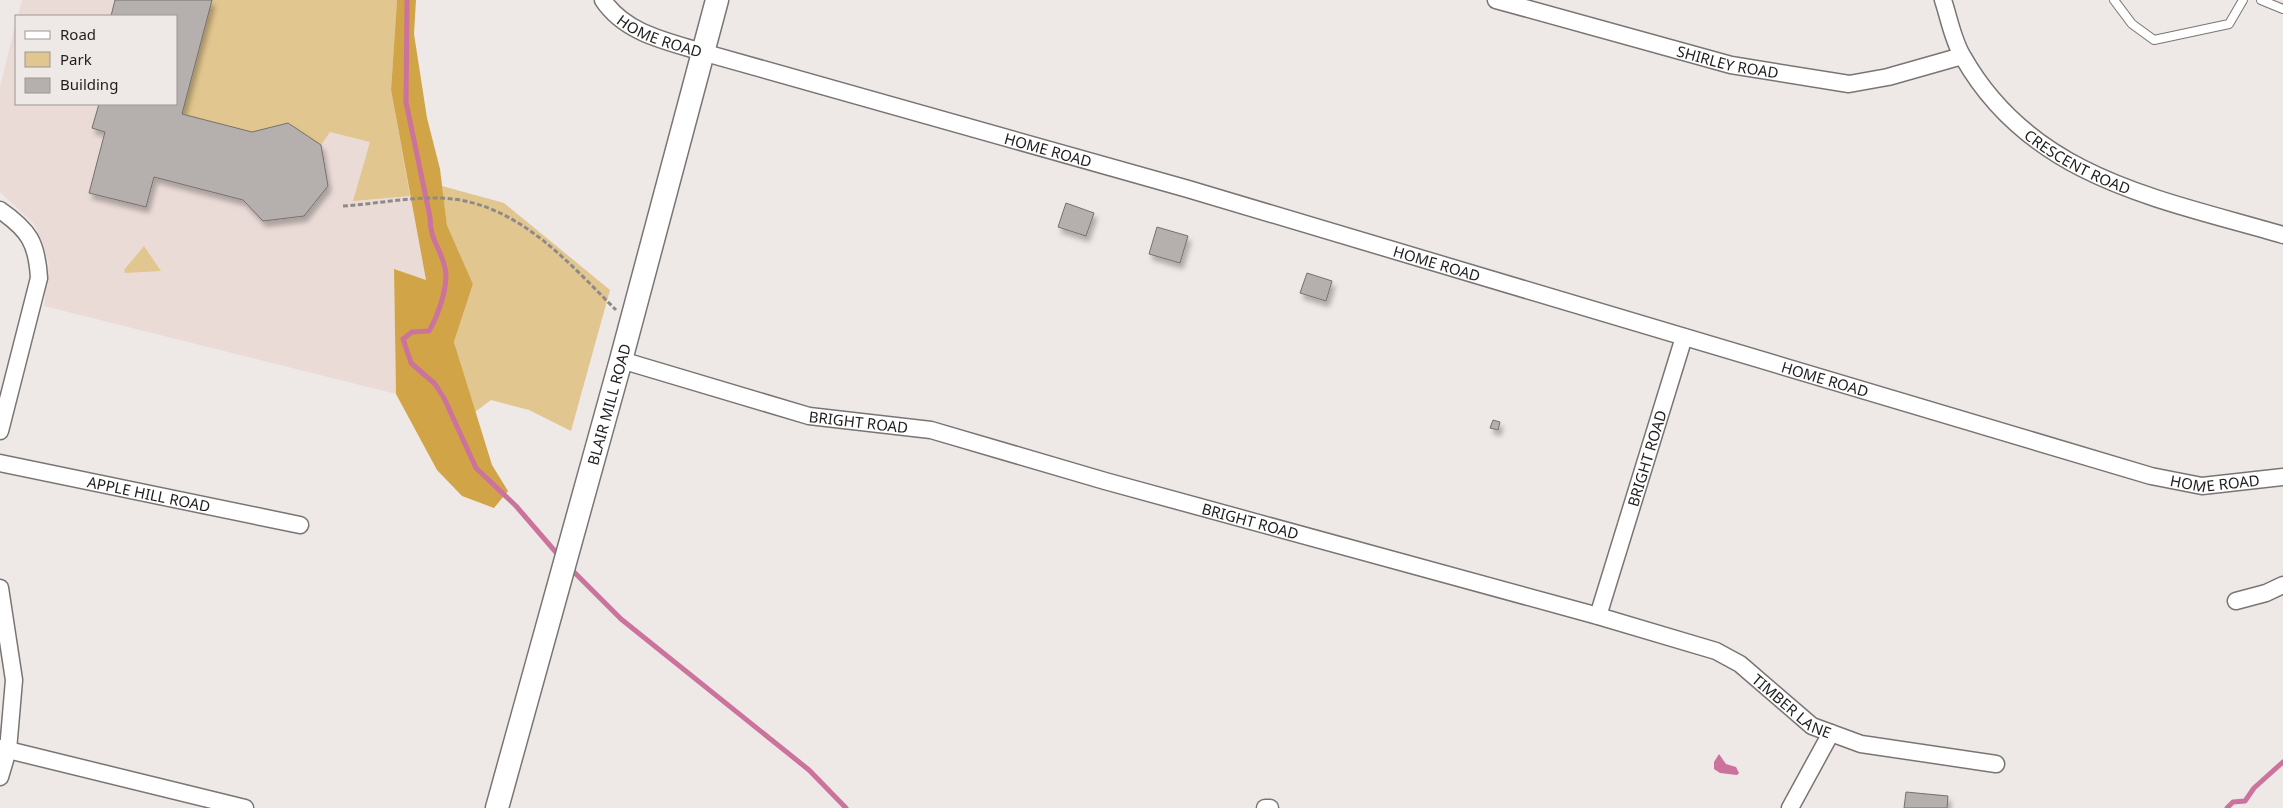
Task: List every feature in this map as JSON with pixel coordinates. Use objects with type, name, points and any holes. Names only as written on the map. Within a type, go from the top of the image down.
[{"type":"main road","name":"BLAIR MILL ROAD","points":[[497,808],[621,360],[717,0]]},
{"type":"street","name":"HOME ROAD","points":[[603,0],[611,11],[640,32],[702,52],[1188,189],[2177,482],[2202,486],[2283,477]]},
{"type":"street","name":"SHIRLEY ROAD","points":[[1496,0],[1731,65],[1849,84],[1888,77],[1962,56]]},
{"type":"street","name":"CRESCENT ROAD","points":[[1942,0],[1962,56],[1998,107],[2038,143],[2082,170],[2128,190],[2283,235]]},
{"type":"street","points":[[0,210],[17,221],[25,229],[34,244],[39,278],[0,431]]},
{"type":"street","name":"BRIGHT ROAD","points":[[621,360],[809,416],[931,430],[1105,481],[1598,616],[1684,337]]},
{"type":"street","name":"APPLE HILL ROAD","points":[[0,463],[300,525]]},
{"type":"street","points":[[2236,601],[2266,593],[2283,585]]},
{"type":"street","points":[[0,588],[14,680],[0,777]]},
{"type":"street","name":"TIMBER LANE","points":[[1598,616],[1716,651],[1740,664],[1812,726],[1861,744],[1996,764]]},
{"type":"street","points":[[1790,808],[1831,732]]},
{"type":"street","points":[[4,749],[245,808]]},
{"type":"street","points":[[1265,808],[1270,808]]},
{"type":"lane","points":[[2114,0],[2132,24],[2154,40],[2230,24],[2243,0]]},
{"type":"lane","points":[[2260,0],[2283,10]]},
{"type":"path","points":[[343,206],[441,198],[482,206],[513,218],[573,267],[630,324]]},
{"type":"shaded area","points":[[22,0],[397,0],[391,90],[426,280],[394,269],[396,394],[44,306],[49,264],[43,243],[34,224],[0,192],[0,87],[15,26],[15,105],[178,105],[178,15],[18,15]]},
{"type":"shaded area","points":[[397,0],[416,0],[414,34],[427,118],[440,169],[447,225],[473,284],[454,342],[492,465],[508,491],[494,508],[462,496],[437,470],[396,394],[394,269],[426,280],[391,90]]},
{"type":"shaded area","points":[[1719,754],[1726,764],[1736,767],[1739,773],[1737,775],[1720,773],[1714,769],[1714,762]]},
{"type":"green space","points":[[212,0],[397,0],[391,90],[410,196],[353,201],[370,142],[330,132],[321,145],[252,132],[182,114]]},
{"type":"green space","points":[[442,186],[504,203],[610,290],[571,431],[529,410],[491,400],[475,412],[454,342],[473,284],[447,225]]},
{"type":"green space","points":[[144,246],[161,271],[125,273],[124,270]]},
{"type":"building","points":[[115,0],[212,0],[182,114],[252,132],[288,123],[321,145],[328,186],[304,216],[263,221],[243,200],[154,177],[146,207],[89,193],[105,132],[92,128],[99,105],[178,105],[178,15],[111,15]]},
{"type":"building","points":[[1066,203],[1094,213],[1086,236],[1058,227]]},
{"type":"building","points":[[1157,227],[1188,236],[1180,263],[1149,254]]},
{"type":"building","points":[[1307,273],[1332,281],[1326,301],[1300,293]]},
{"type":"building","points":[[1493,420],[1500,422],[1498,430],[1490,428]]},
{"type":"building","points":[[1906,792],[1948,796],[1947,808],[1904,808]]},
{"type":"waterway","points":[[407,0],[406,102],[433,238],[443,260],[446,275],[442,300],[429,331],[412,332],[403,339],[411,363],[435,384],[444,398],[476,468],[516,506],[560,557]]},
{"type":"waterway","points":[[571,569],[621,619],[809,770],[846,808]]},
{"type":"waterway","points":[[2227,808],[2233,802],[2245,801],[2254,788],[2283,762]]}]
